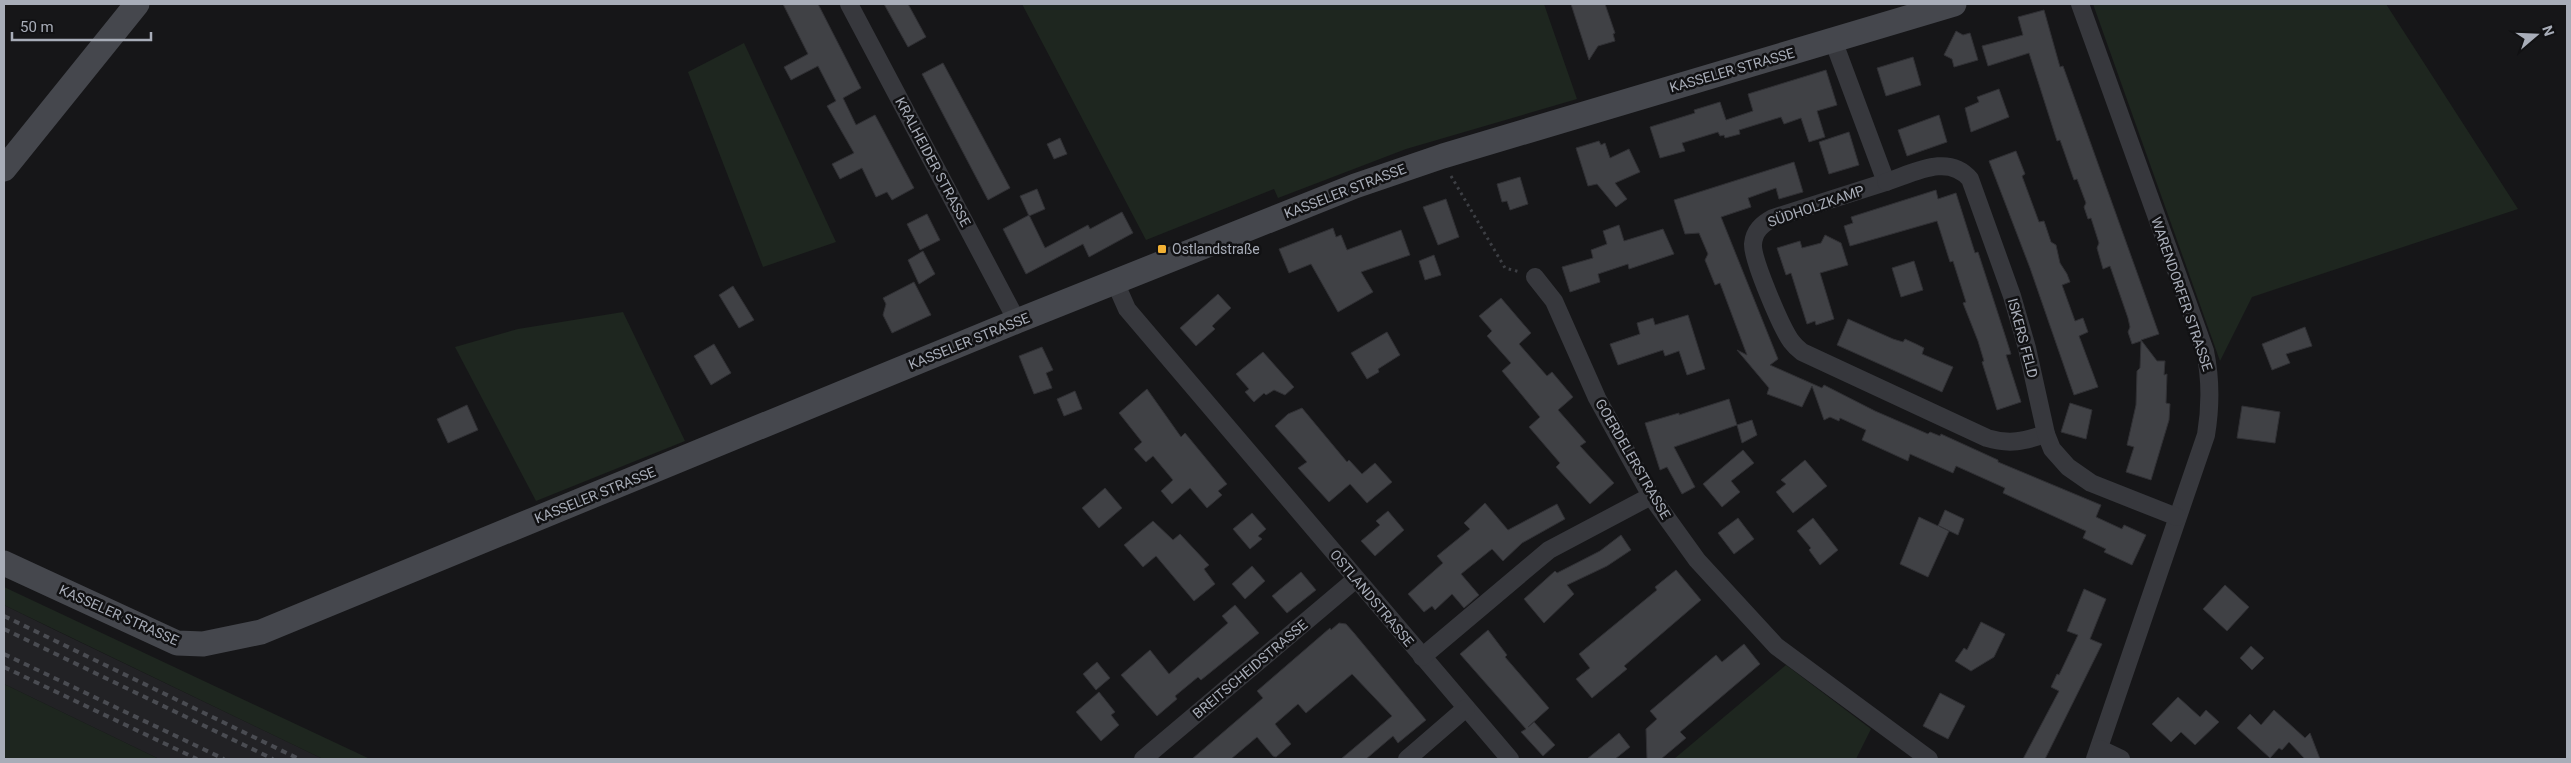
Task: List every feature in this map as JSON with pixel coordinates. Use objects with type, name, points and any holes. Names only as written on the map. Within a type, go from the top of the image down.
[{"type":"street","points":[[4,169],[137,4]]},
{"type":"street","name":"KRALHEIDER STRASSE","points":[[849,4],[1017,321]]},
{"type":"street","name":"KASSELER STRASSE","points":[[4,563],[176,643],[203,644],[270,628],[894,371],[1355,186],[1443,156],[1954,4]]},
{"type":"street","name":"WARENDORFER STRASSE","points":[[2080,4],[2205,351],[2211,380],[2211,409],[2206,435],[2098,754]]},
{"type":"street","points":[[1833,40],[1886,182]]},
{"type":"street","name":"ISKERS FELD","points":[[1886,182],[1941,165],[1951,165],[1963,171],[1970,179],[2012,296],[2027,348],[2046,434],[2061,459],[2091,483],[2177,517]]},
{"type":"street","name":"SÜDHOLZKAMP","points":[[1886,182],[1773,218],[1757,230],[1754,238],[1754,255],[1784,329],[1792,342],[1802,352],[1814,359],[1987,438],[2015,443],[2046,434]]},
{"type":"street","name":"GOERDELERSTRASSE","points":[[1534,276],[1554,301],[1597,398],[1650,496],[1697,560],[1760,631],[1776,646],[1929,759]]},
{"type":"street","name":"OSTLANDSTRASSE","points":[[1115,282],[1127,309],[1510,759]]},
{"type":"street","name":"OSTLANDSTRASSE","points":[[1422,657],[1549,550],[1650,496]]},
{"type":"street","name":"BREITSCHEIDSTRASSE","points":[[1143,759],[1356,580]]},
{"type":"street","points":[[1407,759],[1466,708]]},
{"type":"street","points":[[2098,754],[2121,759]]},
{"type":"path","points":[[1443,156],[1450,173],[1505,268],[1534,276]]},
{"type":"shaded area","points":[[1022,4],[1544,4],[1577,99],[1406,149],[1278,198],[1274,189],[1146,240]]},
{"type":"shaded area","points":[[2093,4],[2386,4],[2518,209],[2252,297],[2220,361]]},
{"type":"shaded area","points":[[744,43],[836,242],[763,267],[688,72]]},
{"type":"shaded area","points":[[623,312],[685,441],[536,501],[455,347],[518,329]]},
{"type":"shaded area","points":[[4,587],[370,759],[323,759],[4,605]]},
{"type":"shaded area","points":[[4,605],[323,759],[159,759],[4,684]]},
{"type":"shaded area","points":[[1786,665],[1871,729],[1856,759],[1674,759]]},
{"type":"shaded area","points":[[4,684],[159,759],[4,759]]},
{"type":"building","points":[[783,4],[818,4],[861,88],[843,98],[856,125],[875,115],[914,188],[892,200],[887,192],[876,197],[862,168],[840,179],[832,164],[854,153],[827,106],[836,101],[818,66],[791,80],[784,67],[808,54]]},
{"type":"building","points":[[884,4],[908,4],[926,37],[908,47]]},
{"type":"building","points":[[1571,4],[1605,4],[1615,33],[1613,34],[1615,41],[1598,46],[1589,60]]},
{"type":"building","points":[[2044,10],[2060,67],[2063,66],[2159,334],[2141,340],[2157,361],[2165,361],[2164,375],[2167,374],[2166,403],[2170,404],[2169,420],[2151,480],[2126,472],[2134,447],[2127,445],[2136,405],[2137,371],[2140,368],[2141,341],[2132,344],[2128,332],[2130,327],[2128,318],[2110,266],[2103,269],[2097,248],[2099,243],[2091,218],[2088,219],[2084,207],[2086,203],[2077,179],[2074,180],[2060,140],[2057,141],[2029,53],[1988,66],[1982,46],[2023,35],[2018,17]]},
{"type":"building","points":[[1956,31],[1963,35],[1970,33],[1978,60],[1954,67],[1952,59],[1944,55]]},
{"type":"building","points":[[1913,57],[1921,85],[1886,96],[1877,68]]},
{"type":"building","points":[[943,63],[1010,188],[988,200],[922,74]]},
{"type":"building","points":[[1826,70],[1837,105],[1817,111],[1825,137],[1809,142],[1801,118],[1784,124],[1781,117],[1739,130],[1740,134],[1725,138],[1724,135],[1720,136],[1718,132],[1682,143],[1685,151],[1660,158],[1650,127],[1695,113],[1694,110],[1720,102],[1726,120],[1753,111],[1748,94]]},
{"type":"building","points":[[1999,89],[2009,117],[1971,132],[1965,108],[1979,102],[1977,97]]},
{"type":"building","points":[[1939,115],[1947,142],[1907,156],[1898,130]]},
{"type":"building","points":[[1849,132],[1859,165],[1829,174],[1819,142]]},
{"type":"building","points":[[1060,138],[1067,154],[1054,159],[1047,144]]},
{"type":"building","points":[[1599,141],[1601,145],[1605,143],[1610,158],[1629,149],[1640,172],[1615,183],[1627,199],[1616,207],[1597,184],[1588,186],[1576,148]]},
{"type":"building","points":[[2016,151],[2025,174],[2022,176],[2039,222],[2044,221],[2051,242],[2056,245],[2060,263],[2070,282],[2062,285],[2075,321],[2083,318],[2088,332],[2079,336],[2098,387],[2074,395],[2030,268],[1989,161]]},
{"type":"building","points":[[1794,162],[1803,192],[1779,199],[1776,188],[1748,198],[1751,207],[1721,217],[1778,359],[1770,365],[1822,388],[1824,385],[1875,411],[1928,434],[1930,432],[1940,436],[1941,434],[1998,460],[1998,462],[2101,505],[2096,517],[2122,529],[2124,525],[2146,535],[2132,565],[2104,552],[2106,549],[2083,538],[2086,531],[2003,493],[2005,488],[1956,466],[1953,473],[1910,454],[1908,461],[1862,440],[1866,430],[1840,418],[1839,421],[1830,417],[1824,420],[1812,386],[1802,407],[1767,394],[1769,388],[1737,350],[1747,355],[1720,283],[1715,285],[1705,260],[1708,254],[1699,233],[1685,234],[1674,200]]},
{"type":"building","points":[[1520,177],[1528,204],[1510,210],[1507,201],[1502,202],[1497,184]]},
{"type":"building","points":[[1037,189],[1045,209],[1029,216],[1020,196]]},
{"type":"building","points":[[1936,190],[1938,199],[1956,193],[1975,253],[1978,252],[2011,354],[2006,355],[2021,402],[1997,410],[1982,362],[1984,361],[1978,341],[1963,303],[1966,302],[1953,261],[1950,262],[1937,221],[1850,246],[1844,226],[1853,223],[1851,217]]},
{"type":"building","points":[[1446,199],[1459,237],[1438,245],[1423,207]]},
{"type":"building","points":[[1122,212],[1133,233],[1089,257],[1083,244],[1026,274],[1003,229],[1029,215],[1045,248],[1088,225],[1090,229]]},
{"type":"building","points":[[927,214],[940,240],[920,250],[907,224]]},
{"type":"building","points":[[1619,225],[1624,241],[1663,229],[1674,254],[1629,269],[1628,264],[1598,274],[1600,282],[1570,292],[1562,267],[1593,258],[1591,250],[1607,244],[1603,231]]},
{"type":"building","points":[[1333,228],[1336,237],[1341,235],[1347,250],[1401,230],[1410,255],[1361,272],[1373,292],[1338,312],[1311,264],[1289,273],[1279,249]]},
{"type":"building","points":[[1825,235],[1841,243],[1848,265],[1820,273],[1834,319],[1816,325],[1815,321],[1807,324],[1791,273],[1786,275],[1777,248],[1800,241],[1802,248],[1821,243]]},
{"type":"building","points":[[923,251],[935,274],[919,284],[908,260]]},
{"type":"building","points":[[1434,255],[1441,275],[1425,280],[1419,261]]},
{"type":"building","points":[[1914,261],[1923,290],[1901,297],[1892,268]]},
{"type":"building","points":[[914,282],[931,315],[892,333],[883,315],[886,304],[883,298]]},
{"type":"building","points":[[733,286],[754,320],[739,328],[719,295]]},
{"type":"building","points":[[1218,294],[1231,308],[1212,326],[1215,329],[1196,346],[1180,328]]},
{"type":"building","points":[[1501,298],[1531,333],[1519,344],[1547,376],[1552,372],[1573,397],[1558,410],[1586,442],[1580,446],[1614,483],[1590,504],[1556,467],[1560,463],[1529,427],[1540,417],[1502,371],[1511,363],[1487,336],[1492,331],[1479,316]]},
{"type":"building","points":[[1688,315],[1705,369],[1687,375],[1679,351],[1665,356],[1663,350],[1618,365],[1610,344],[1640,334],[1637,323],[1653,318],[1655,325]]},
{"type":"building","points":[[1848,319],[1893,339],[1903,342],[1905,339],[1916,344],[1924,348],[1922,354],[1953,367],[1942,392],[1837,345]]},
{"type":"building","points":[[2305,327],[2312,346],[2286,354],[2290,363],[2272,370],[2262,344]]},
{"type":"building","points":[[1387,332],[1400,355],[1378,369],[1379,372],[1367,379],[1351,353]]},
{"type":"building","points":[[714,344],[731,373],[711,385],[694,356]]},
{"type":"building","points":[[1042,347],[1053,370],[1046,373],[1052,388],[1034,394],[1019,356]]},
{"type":"building","points":[[1263,352],[1294,387],[1285,395],[1274,390],[1266,395],[1264,393],[1254,402],[1245,392],[1249,389],[1236,374]]},
{"type":"building","points":[[1147,389],[1181,437],[1185,433],[1227,484],[1218,491],[1222,495],[1207,508],[1190,488],[1172,504],[1161,491],[1173,480],[1153,456],[1146,462],[1134,449],[1142,442],[1119,413]]},
{"type":"building","points":[[1075,391],[1082,409],[1064,416],[1057,399]]},
{"type":"building","points":[[1729,399],[1737,425],[1674,447],[1695,487],[1682,494],[1667,467],[1660,470],[1645,423],[1679,413],[1679,415]]},
{"type":"building","points":[[2070,403],[2092,410],[2086,439],[2061,432]]},
{"type":"building","points":[[467,405],[478,430],[448,443],[437,419]]},
{"type":"building","points":[[2242,406],[2280,412],[2275,443],[2237,438]]},
{"type":"building","points":[[1302,408],[1347,462],[1349,460],[1362,474],[1375,463],[1392,482],[1367,503],[1350,484],[1329,502],[1298,468],[1307,462],[1275,426],[1288,414]]},
{"type":"building","points":[[1752,420],[1757,435],[1742,443],[1737,425]]},
{"type":"building","points":[[1743,450],[1754,463],[1731,481],[1740,492],[1722,507],[1703,484]]},
{"type":"building","points":[[1805,460],[1827,486],[1793,513],[1776,492],[1786,484],[1781,480]]},
{"type":"building","points":[[1105,488],[1122,508],[1099,528],[1082,508]]},
{"type":"building","points":[[1485,503],[1508,530],[1557,504],[1565,519],[1522,543],[1503,561],[1492,549],[1461,574],[1479,595],[1464,608],[1452,594],[1435,610],[1432,606],[1424,612],[1408,594],[1443,563],[1437,556],[1470,529],[1464,523]]},
{"type":"building","points":[[1945,510],[1964,519],[1958,535],[1939,526],[1949,531],[1928,577],[1900,564],[1919,517],[1938,526]]},
{"type":"building","points":[[1388,511],[1404,530],[1375,556],[1361,541],[1380,525],[1376,521]]},
{"type":"building","points":[[1252,513],[1266,529],[1258,536],[1262,539],[1250,549],[1233,529]]},
{"type":"building","points":[[1738,518],[1754,539],[1734,554],[1718,533]]},
{"type":"building","points":[[1813,518],[1838,550],[1820,565],[1809,550],[1811,548],[1797,531]]},
{"type":"building","points":[[1153,521],[1173,540],[1180,534],[1209,565],[1204,569],[1215,584],[1194,601],[1156,556],[1143,567],[1124,545]]},
{"type":"building","points":[[1621,535],[1631,550],[1607,566],[1567,585],[1574,594],[1544,623],[1524,599],[1555,571],[1557,573],[1600,551]]},
{"type":"building","points":[[1252,566],[1265,581],[1245,599],[1232,584]]},
{"type":"building","points":[[1676,570],[1701,600],[1624,666],[1627,669],[1592,698],[1576,679],[1590,668],[1579,654],[1657,590],[1655,587]]},
{"type":"building","points":[[1301,572],[1316,590],[1287,613],[1272,596]]},
{"type":"building","points":[[2225,585],[2249,607],[2227,631],[2203,609]]},
{"type":"building","points":[[2084,589],[2106,599],[2090,639],[2102,644],[2045,759],[2023,759],[2059,691],[2051,687],[2057,674],[2059,675],[2078,635],[2067,631]]},
{"type":"building","points":[[1235,605],[1259,633],[1201,680],[1198,677],[1175,696],[1177,699],[1157,716],[1121,675],[1150,650],[1169,674],[1228,623],[1222,616]]},
{"type":"building","points":[[1981,622],[2005,634],[1994,657],[1971,671],[1955,661],[1964,648],[1967,650]]},
{"type":"building","points":[[1339,623],[1346,624],[1426,720],[1398,743],[1393,736],[1366,759],[1341,759],[1392,716],[1352,674],[1306,713],[1298,704],[1275,724],[1291,744],[1276,757],[1257,737],[1231,759],[1192,759],[1263,698],[1257,691],[1330,628],[1331,630]]},
{"type":"building","points":[[1488,630],[1507,655],[1505,657],[1549,708],[1528,727],[1534,722],[1555,745],[1543,756],[1521,732],[1526,729],[1460,654]]},
{"type":"building","points":[[1744,644],[1760,664],[1680,732],[1686,738],[1661,759],[1647,759],[1646,729],[1657,719],[1650,711],[1716,655],[1722,662]]},
{"type":"building","points":[[2251,646],[2264,658],[2252,670],[2240,658]]},
{"type":"building","points":[[1097,662],[1110,678],[1096,690],[1083,674]]},
{"type":"building","points":[[1099,692],[1115,712],[1111,715],[1119,725],[1101,741],[1076,712]]},
{"type":"building","points":[[1940,693],[1965,706],[1948,739],[1923,726]]},
{"type":"building","points":[[2178,697],[2200,717],[2206,710],[2219,722],[2195,745],[2181,732],[2171,742],[2152,724]]},
{"type":"building","points":[[2274,710],[2305,738],[2310,733],[2320,759],[2305,759],[2289,742],[2282,750],[2279,748],[2270,758],[2237,728],[2250,714],[2261,725]]},
{"type":"building","points":[[1619,733],[1630,747],[1615,759],[1587,759]]},
{"type":"railway","points":[[4,616],[299,759]]},
{"type":"railway","points":[[4,629],[273,759]]},
{"type":"railway","points":[[4,654],[224,759]]},
{"type":"railway","points":[[4,667],[197,759]]},
{"type":"place","name":"Ostlandstraße","points":[[1162,249]]}]
